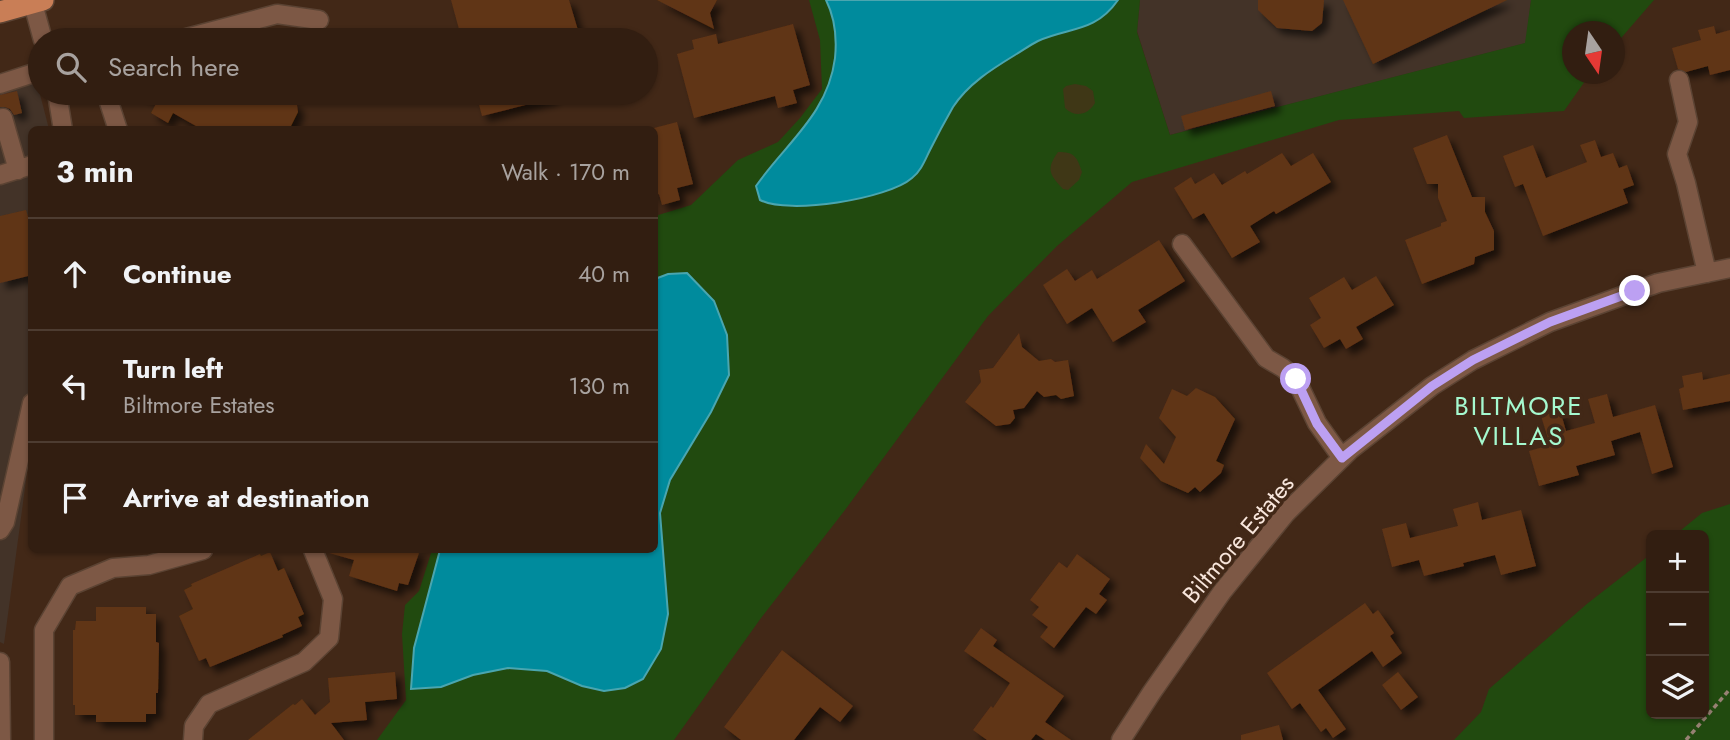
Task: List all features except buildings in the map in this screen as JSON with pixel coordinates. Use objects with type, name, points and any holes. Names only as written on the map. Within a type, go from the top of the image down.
[{"type":"main road","points":[[0,12],[36,1]]},
{"type":"street","points":[[36,1],[41,28]]},
{"type":"street","points":[[226,28],[277,15],[320,20]]},
{"type":"street","points":[[0,84],[28,75]]},
{"type":"street","points":[[1679,80],[1688,122],[1677,154],[1707,273]]},
{"type":"street","points":[[59,105],[62,126]]},
{"type":"street","points":[[110,105],[116,126]]},
{"type":"street","points":[[3,118],[16,170]]},
{"type":"street","points":[[1182,244],[1266,358],[1296,379],[1317,424],[1342,458]]},
{"type":"street","name":"Biltmore Estates","points":[[1121,740],[1222,592],[1286,513],[1342,458],[1432,386],[1473,360],[1550,322],[1658,283],[1730,268]]},
{"type":"street","points":[[0,530],[5,522],[28,419]]},
{"type":"street","points":[[44,740],[44,630],[70,586],[113,568],[149,565],[192,553]]},
{"type":"street","points":[[193,740],[194,726],[209,704],[304,662],[329,638],[333,599],[314,553]]},
{"type":"street","points":[[0,662],[1,740]]},
{"type":"path","points":[[1686,740],[1730,689]]},
{"type":"shaded area","points":[[1140,0],[1531,0],[1526,43],[1170,135],[1137,31]]},
{"type":"shaded area","points":[[28,77],[28,105],[43,105],[48,126],[28,126],[28,466],[4,644],[0,642],[0,85]]},
{"type":"green space","points":[[809,0],[1140,0],[1137,32],[1170,135],[1525,43],[1531,0],[1654,0],[1625,33],[1625,21],[1562,21],[1562,84],[1583,84],[1564,111],[1464,118],[1459,111],[1339,120],[1132,182],[1057,246],[988,316],[845,510],[761,618],[674,740],[377,740],[406,700],[402,634],[405,605],[419,591],[431,553],[658,553],[658,215],[691,205],[738,160],[778,142],[822,89],[820,40]]},
{"type":"green space","points":[[1730,504],[1730,740],[1454,740],[1481,712],[1489,689],[1588,603],[1646,558],[1646,719],[1709,719],[1709,530],[1681,530],[1702,513]]},
{"type":"sand","points":[[1075,84],[1086,86],[1093,91],[1095,103],[1081,114],[1065,108],[1063,89]]},
{"type":"sand","points":[[1058,152],[1075,156],[1082,172],[1079,180],[1068,190],[1063,189],[1051,171]]},
{"type":"water","points":[[826,0],[1118,0],[1109,11],[1091,24],[1038,41],[973,84],[953,107],[918,172],[900,186],[861,198],[814,205],[792,206],[760,200],[756,186],[815,112],[831,78],[835,36]]},
{"type":"water","points":[[687,273],[714,301],[727,335],[729,375],[711,412],[670,480],[660,513],[668,614],[661,649],[643,679],[625,688],[604,691],[582,686],[547,671],[508,668],[473,675],[441,687],[411,689],[414,648],[439,553],[658,553],[658,278],[668,274]]},
{"type":"district","name":"BILTMORE VILLAS","points":[[1519,421]]},
{"type":"route","points":[[1296,379],[1317,424],[1342,458],[1432,386],[1473,360],[1550,322],[1635,291]]}]
